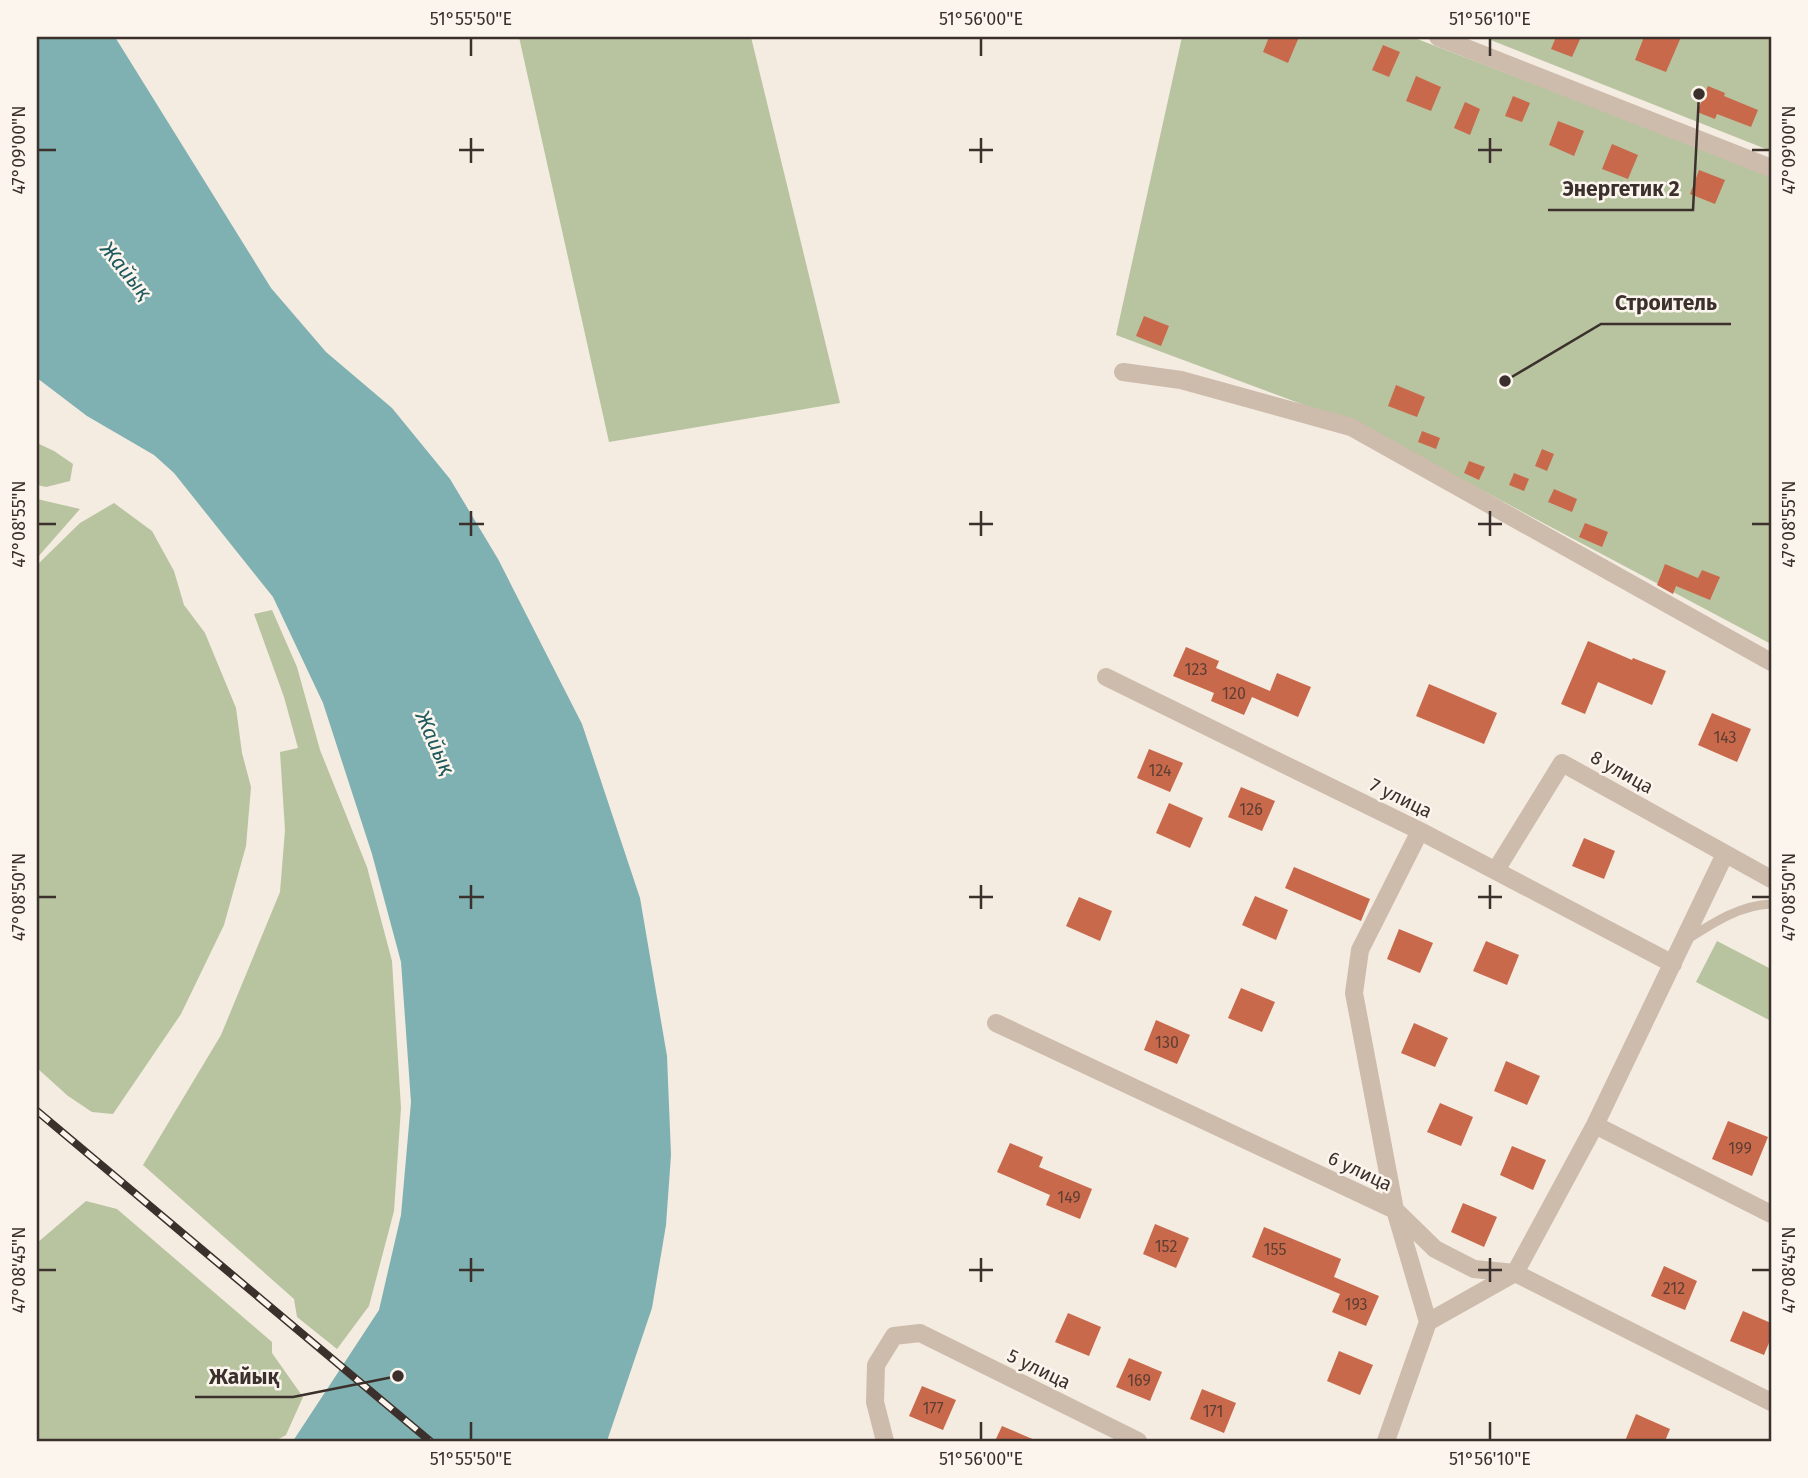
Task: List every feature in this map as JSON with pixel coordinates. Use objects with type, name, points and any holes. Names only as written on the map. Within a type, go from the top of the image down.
[{"type":"street","points":[[1438,37],[1771,168]]},
{"type":"street","points":[[1123,372],[1181,380],[1351,427],[1771,662]]},
{"type":"street","name":"7 улица","points":[[1106,677],[1420,831],[1673,964]]},
{"type":"street","name":"8 улица","points":[[1496,870],[1562,762],[1771,879]]},
{"type":"street","points":[[1386,1441],[1428,1322],[1395,1210],[1354,993],[1360,950],[1420,831]]},
{"type":"street","points":[[1428,1322],[1515,1273],[1595,1125],[1725,855]]},
{"type":"street","name":"6 улица","points":[[996,1023],[1395,1210],[1435,1248],[1474,1269],[1515,1273],[1771,1402]]},
{"type":"street","points":[[1595,1125],[1771,1214]]},
{"type":"street","name":"5 улица","points":[[885,1441],[875,1402],[876,1365],[894,1336],[920,1334],[1138,1441]]},
{"type":"lane","points":[[1684,942],[1726,915],[1771,904]]},
{"type":"green space","points":[[519,37],[751,37],[840,403],[609,442]]},
{"type":"green space","points":[[1182,37],[1412,37],[1771,175],[1771,644],[1363,427],[1116,335]]},
{"type":"green space","points":[[1483,37],[1771,37],[1771,151]]},
{"type":"green space","points":[[37,443],[73,464],[70,481],[46,487],[37,485]]},
{"type":"green space","points":[[37,499],[80,509],[37,558]]},
{"type":"green space","points":[[114,503],[152,531],[174,571],[184,605],[205,633],[236,708],[242,753],[251,787],[246,846],[224,925],[181,1014],[113,1114],[92,1112],[68,1096],[37,1068],[37,565],[80,523]]},
{"type":"green space","points":[[272,610],[297,667],[320,750],[367,867],[392,961],[401,1108],[394,1211],[369,1306],[337,1349],[297,1317],[294,1299],[143,1165],[221,1035],[280,892],[285,830],[280,752],[298,748],[284,697],[254,614]]},
{"type":"green space","points":[[1717,941],[1771,969],[1771,1021],[1696,982]]},
{"type":"green space","points":[[86,1201],[117,1209],[272,1342],[272,1353],[303,1397],[286,1435],[275,1441],[37,1441],[37,1243]]},
{"type":"water","name":"Жайық","points":[[37,37],[115,37],[271,288],[326,352],[392,408],[450,479],[498,559],[582,724],[640,898],[667,1056],[671,1155],[666,1225],[652,1308],[607,1441],[293,1441],[379,1310],[401,1215],[411,1102],[401,962],[372,854],[323,703],[273,597],[174,473],[154,455],[87,416],[37,378]]},
{"type":"building","points":[[1269,37],[1299,37],[1288,63],[1263,52]]},
{"type":"building","points":[[1556,37],[1581,37],[1572,57],[1551,49]]},
{"type":"building","points":[[1644,37],[1681,37],[1666,72],[1635,60]]},
{"type":"building","points":[[1383,45],[1400,52],[1389,77],[1372,70]]},
{"type":"building","points":[[1416,76],[1441,87],[1431,111],[1406,101]]},
{"type":"building","points":[[1708,86],[1758,110],[1751,127],[1717,114],[1715,119],[1697,112]]},
{"type":"building","points":[[1513,96],[1530,103],[1522,122],[1505,116]]},
{"type":"building","points":[[1465,102],[1480,109],[1470,135],[1454,128]]},
{"type":"building","points":[[1558,121],[1584,131],[1574,156],[1549,145]]},
{"type":"building","points":[[1612,144],[1638,155],[1628,179],[1602,169]]},
{"type":"building","points":[[1699,170],[1725,180],[1715,204],[1690,194]]},
{"type":"building","points":[[1144,316],[1169,326],[1161,346],[1136,336]]},
{"type":"building","points":[[1396,385],[1425,397],[1417,417],[1388,406]]},
{"type":"building","points":[[1422,431],[1440,438],[1436,449],[1418,442]]},
{"type":"building","points":[[1542,449],[1554,454],[1547,471],[1535,466]]},
{"type":"building","points":[[1469,461],[1485,467],[1479,480],[1464,473]]},
{"type":"building","points":[[1514,473],[1529,479],[1524,491],[1509,485]]},
{"type":"building","points":[[1554,489],[1577,499],[1572,512],[1548,502]]},
{"type":"building","points":[[1585,523],[1608,532],[1602,547],[1579,537]]},
{"type":"building","points":[[1665,564],[1698,578],[1702,570],[1720,577],[1710,600],[1676,586],[1673,594],[1657,585]]},
{"type":"building","points":[[1588,641],[1666,671],[1652,705],[1598,682],[1585,714],[1561,704]]},
{"type":"building","points":[[1186,647],[1219,661],[1216,668],[1270,691],[1277,673],[1311,687],[1298,717],[1252,697],[1244,715],[1211,701],[1214,693],[1173,676]]},
{"type":"building","points":[[1429,684],[1497,713],[1484,744],[1416,716]]},
{"type":"building","points":[[1712,713],[1751,729],[1737,762],[1698,745]]},
{"type":"building","points":[[1149,749],[1183,763],[1170,792],[1137,778]]},
{"type":"building","points":[[1241,787],[1275,801],[1262,831],[1228,817]]},
{"type":"building","points":[[1169,803],[1203,818],[1190,848],[1156,833]]},
{"type":"building","points":[[1584,838],[1615,851],[1604,879],[1572,866]]},
{"type":"building","points":[[1294,867],[1370,899],[1361,921],[1285,888]]},
{"type":"building","points":[[1255,896],[1288,910],[1276,940],[1242,925]]},
{"type":"building","points":[[1079,897],[1112,911],[1100,941],[1066,926]]},
{"type":"building","points":[[1399,929],[1433,943],[1420,973],[1387,959]]},
{"type":"building","points":[[1486,941],[1519,955],[1507,985],[1473,971]]},
{"type":"building","points":[[1241,988],[1275,1002],[1262,1032],[1228,1018]]},
{"type":"building","points":[[1156,1020],[1190,1035],[1177,1064],[1144,1050]]},
{"type":"building","points":[[1414,1023],[1448,1038],[1435,1067],[1401,1053]]},
{"type":"building","points":[[1506,1061],[1540,1076],[1527,1105],[1494,1091]]},
{"type":"building","points":[[1440,1103],[1473,1117],[1461,1146],[1427,1132]]},
{"type":"building","points":[[1728,1121],[1768,1137],[1752,1176],[1712,1159]]},
{"type":"building","points":[[1010,1143],[1043,1157],[1039,1167],[1092,1189],[1080,1219],[1046,1205],[1050,1195],[997,1172]]},
{"type":"building","points":[[1512,1146],[1546,1160],[1533,1190],[1500,1175]]},
{"type":"building","points":[[1463,1203],[1497,1217],[1484,1247],[1451,1232]]},
{"type":"building","points":[[1155,1224],[1189,1238],[1176,1268],[1143,1254]]},
{"type":"building","points":[[1264,1227],[1341,1259],[1334,1277],[1379,1296],[1366,1326],[1332,1312],[1340,1294],[1252,1257]]},
{"type":"building","points":[[1664,1266],[1697,1281],[1685,1310],[1651,1296]]},
{"type":"building","points":[[1743,1311],[1771,1323],[1771,1338],[1764,1355],[1730,1341]]},
{"type":"building","points":[[1068,1313],[1101,1327],[1089,1356],[1055,1342]]},
{"type":"building","points":[[1339,1351],[1373,1365],[1360,1395],[1327,1381]]},
{"type":"building","points":[[1129,1358],[1162,1372],[1150,1401],[1116,1387]]},
{"type":"building","points":[[922,1386],[956,1400],[943,1430],[909,1416]]},
{"type":"building","points":[[1202,1389],[1236,1403],[1224,1433],[1190,1419]]},
{"type":"building","points":[[1636,1414],[1670,1429],[1665,1441],[1625,1441]]},
{"type":"building","points":[[1002,1426],[1037,1441],[995,1441]]},
{"type":"railway","points":[[37,1111],[430,1441]]},
{"type":"place","name":"Энергетик 2","points":[[1699,94]]},
{"type":"place","name":"Строитель","points":[[1505,381]]},
{"type":"place","name":"Жайық","points":[[398,1376]]}]
